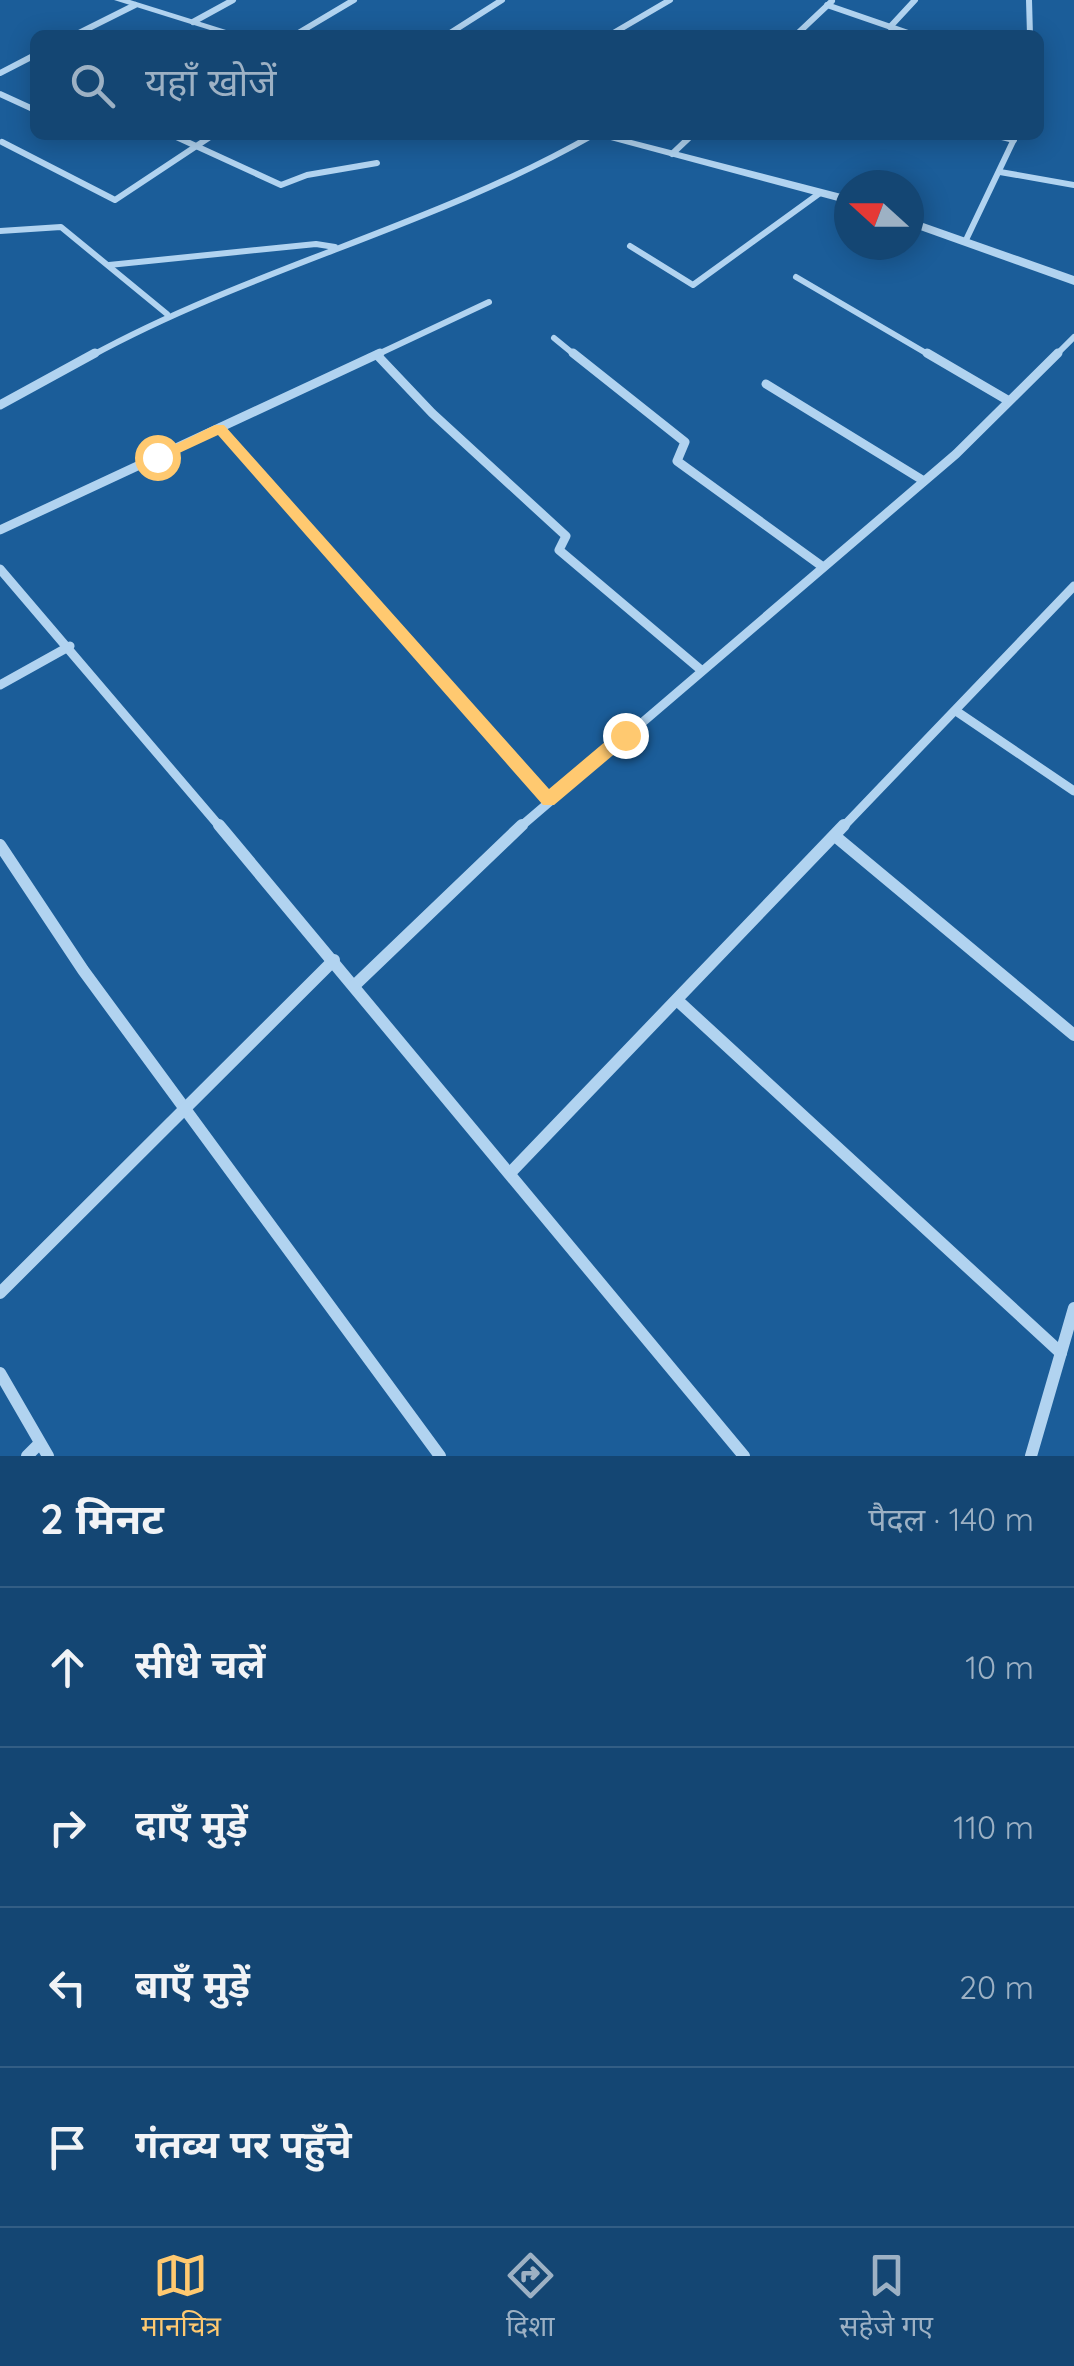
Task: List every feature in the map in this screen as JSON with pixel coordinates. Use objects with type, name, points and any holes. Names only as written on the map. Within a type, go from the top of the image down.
[{"type":"street","points":[[119,0],[220,30]]},
{"type":"street","points":[[193,22],[233,0]]},
{"type":"street","points":[[304,30],[354,0]]},
{"type":"street","points":[[455,30],[502,0]]},
{"type":"street","points":[[619,30],[670,0]]},
{"type":"street","points":[[890,27],[916,0]]},
{"type":"street","points":[[1029,0],[1030,30]]},
{"type":"street","points":[[801,30],[830,3],[899,30]]},
{"type":"street","points":[[85,30],[135,5]]},
{"type":"street","points":[[0,73],[30,58]]},
{"type":"street","points":[[0,94],[30,108]]},
{"type":"street","points":[[183,140],[281,185],[307,175],[377,163]]},
{"type":"street","points":[[2,142],[115,200],[205,140]]},
{"type":"street","points":[[0,406],[167,314],[518,178],[586,140]]},
{"type":"street","points":[[615,140],[834,196]]},
{"type":"street","points":[[672,154],[687,140]]},
{"type":"street","points":[[965,242],[1015,140]]},
{"type":"street","points":[[1000,172],[1074,185]]},
{"type":"street","points":[[630,246],[693,284],[820,193]]},
{"type":"street","points":[[0,231],[61,227],[167,314]]},
{"type":"street","points":[[924,227],[1074,281]]},
{"type":"street","points":[[109,264],[316,244],[336,248]]},
{"type":"street","points":[[796,277],[1009,401]]},
{"type":"street","points":[[0,530],[489,302]]},
{"type":"street","points":[[355,985],[548,800],[924,481],[1074,336]]},
{"type":"street","points":[[554,338],[685,442],[677,461],[823,567]]},
{"type":"street","points":[[377,355],[432,413],[566,536],[560,550],[701,670]]},
{"type":"street","points":[[766,384],[924,481]]},
{"type":"street","points":[[220,428],[548,800]]},
{"type":"street","points":[[0,569],[70,646],[355,985],[744,1456]]},
{"type":"street","points":[[510,1173],[1074,586]]},
{"type":"street","points":[[0,685],[70,646]]},
{"type":"street","points":[[956,711],[1074,791]]},
{"type":"street","points":[[835,836],[1074,1035]]},
{"type":"street","points":[[0,845],[185,1109],[440,1456]]},
{"type":"street","points":[[0,1294],[334,960]]},
{"type":"street","points":[[678,1000],[1061,1353]]},
{"type":"street","points":[[1032,1456],[1074,1308]]},
{"type":"street","points":[[0,1373],[43,1450],[27,1456]]},
{"type":"route","points":[[157,457],[220,428],[548,800],[625,735]]}]
